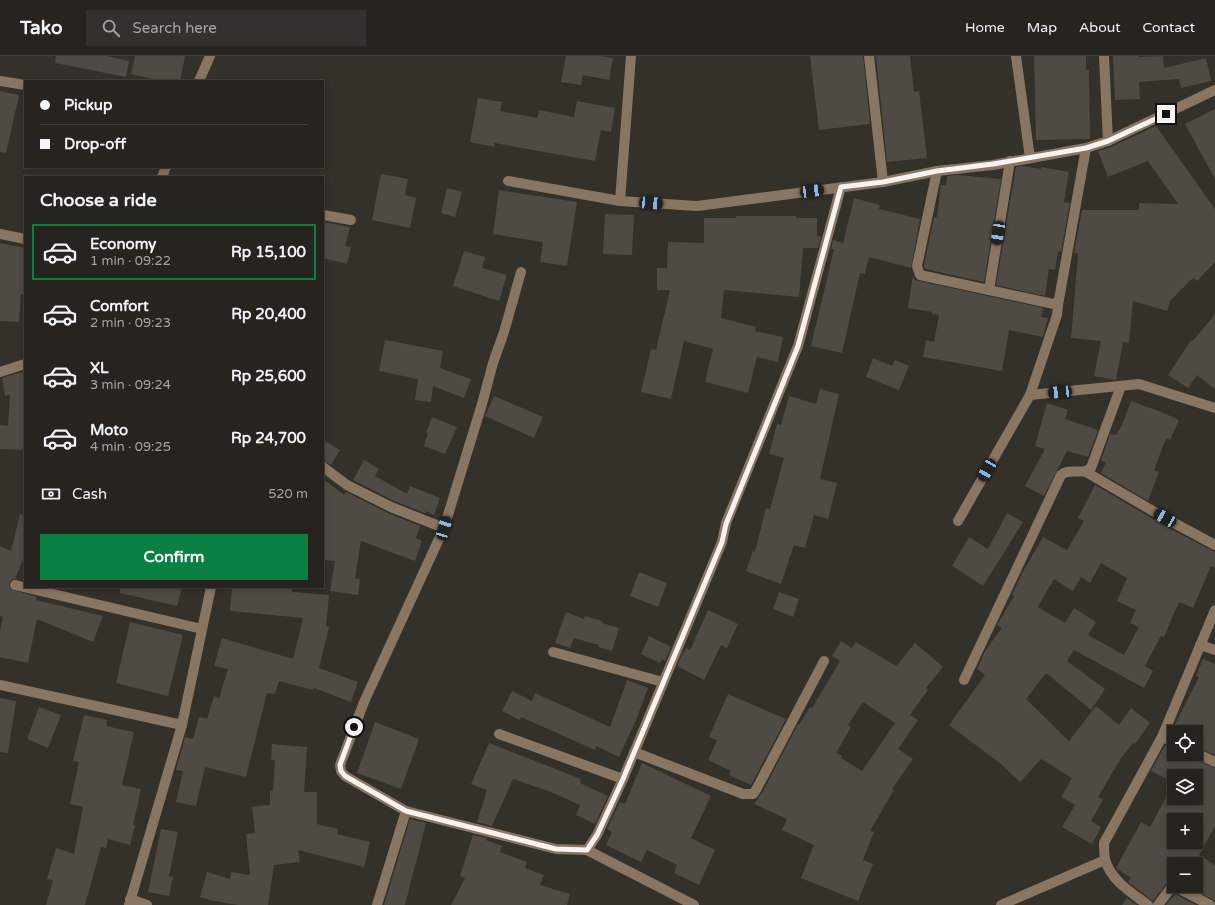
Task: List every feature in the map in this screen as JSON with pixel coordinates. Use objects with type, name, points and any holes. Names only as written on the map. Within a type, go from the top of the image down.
[{"type":"street","points":[[200,80],[210,56]]},
{"type":"street","points":[[620,201],[631,56]]},
{"type":"street","points":[[869,56],[883,182]]},
{"type":"street","points":[[1016,56],[1030,158]]},
{"type":"street","points":[[1104,56],[1108,141]]},
{"type":"street","points":[[0,81],[24,85]]},
{"type":"street","points":[[508,181],[620,201],[697,206],[883,182],[937,171],[1030,158],[1086,148],[1108,141],[1215,90]]},
{"type":"street","points":[[958,521],[1030,394],[1057,315],[1086,148]]},
{"type":"street","points":[[989,290],[1010,161]]},
{"type":"street","points":[[937,171],[920,248],[917,269],[920,275],[1058,305]]},
{"type":"street","points":[[587,850],[597,835],[623,779],[722,542],[726,524],[798,346],[841,187]]},
{"type":"street","points":[[324,215],[351,220]]},
{"type":"street","points":[[0,234],[24,239]]},
{"type":"street","points":[[521,272],[444,528],[364,702],[340,765],[341,771],[345,776],[406,811],[556,849],[587,850],[694,905]]},
{"type":"street","points":[[0,372],[24,364]]},
{"type":"street","points":[[1030,394],[1139,384],[1215,408]]},
{"type":"street","points":[[1086,472],[1091,468],[1121,386]]},
{"type":"street","points":[[324,468],[347,485],[391,507],[444,528]]},
{"type":"street","points":[[964,680],[1061,475],[1066,471],[1086,472],[1215,545]]},
{"type":"street","points":[[16,585],[24,587]]},
{"type":"street","points":[[29,588],[202,629]]},
{"type":"street","points":[[147,905],[130,902],[182,725],[211,588]]},
{"type":"street","points":[[1148,905],[1127,890],[1112,873],[1105,860],[1104,843],[1162,737],[1215,610]]},
{"type":"street","points":[[1200,645],[1215,650]]},
{"type":"street","points":[[553,652],[663,682]]},
{"type":"street","points":[[634,752],[743,794],[753,794],[824,661]]},
{"type":"street","points":[[0,685],[182,725]]},
{"type":"street","points":[[499,734],[623,779]]},
{"type":"street","points":[[1162,737],[1167,739]]},
{"type":"street","points":[[1203,756],[1215,762]]},
{"type":"street","points":[[377,905],[406,811]]},
{"type":"street","points":[[1001,905],[1105,860]]},
{"type":"street","points":[[1158,905],[1174,886],[1210,905]]},
{"type":"building","points":[[56,56],[107,56],[129,61],[126,77],[55,63]]},
{"type":"building","points":[[135,56],[185,56],[180,80],[158,80],[131,74]]},
{"type":"building","points":[[566,56],[600,56],[613,58],[609,80],[583,75],[581,85],[561,82]]},
{"type":"building","points":[[810,56],[863,56],[870,124],[819,130]]},
{"type":"building","points":[[876,56],[910,56],[914,92],[919,91],[927,158],[887,162]]},
{"type":"building","points":[[1034,56],[1086,56],[1086,70],[1089,70],[1090,139],[1036,140]]},
{"type":"building","points":[[1113,56],[1163,56],[1164,68],[1206,58],[1211,81],[1181,88],[1179,79],[1139,82],[1140,99],[1115,100]]},
{"type":"building","points":[[0,91],[19,95],[6,153],[0,152]]},
{"type":"building","points":[[478,98],[502,102],[500,111],[537,118],[539,110],[574,117],[577,101],[615,108],[611,132],[601,130],[595,161],[494,143],[494,147],[470,142]]},
{"type":"building","points":[[1215,109],[1215,179],[1185,124]]},
{"type":"building","points":[[1156,126],[1215,209],[1215,262],[1197,281],[1193,278],[1170,301],[1167,311],[1133,301],[1129,343],[1123,342],[1116,380],[1094,376],[1101,341],[1071,338],[1078,254],[1074,253],[1082,210],[1139,210],[1139,203],[1178,204],[1148,161],[1108,177],[1098,151],[1111,147]]},
{"type":"building","points":[[1023,166],[1041,169],[1041,167],[1069,172],[1064,202],[1070,203],[1061,252],[1058,251],[1055,270],[1049,269],[1045,296],[996,285],[1016,167]]},
{"type":"building","points":[[381,174],[408,179],[405,195],[416,198],[410,228],[372,220]]},
{"type":"building","points":[[958,175],[1001,179],[984,282],[925,269],[924,266],[934,217],[937,217],[941,185],[946,185],[947,176]]},
{"type":"building","points":[[447,188],[462,192],[455,217],[441,213]]},
{"type":"building","points":[[499,190],[577,202],[567,266],[540,262],[543,242],[493,234]]},
{"type":"building","points":[[854,198],[880,205],[879,209],[920,219],[911,268],[869,257],[865,274],[860,273],[842,353],[811,346],[834,249],[831,249],[833,240],[843,243]]},
{"type":"building","points":[[605,214],[634,215],[632,255],[603,254]]},
{"type":"building","points":[[736,216],[796,216],[796,218],[817,218],[817,236],[821,237],[818,248],[803,248],[799,297],[724,290],[721,318],[756,327],[755,331],[783,337],[778,362],[757,357],[748,393],[705,382],[713,349],[684,341],[671,399],[641,392],[651,349],[656,350],[670,290],[657,290],[657,268],[667,268],[668,242],[704,243],[704,218],[736,218]]},
{"type":"building","points":[[324,222],[350,227],[345,246],[351,247],[347,264],[324,258]]},
{"type":"building","points":[[0,243],[24,248],[24,295],[21,294],[19,322],[0,321]]},
{"type":"building","points":[[464,251],[485,257],[482,268],[507,275],[499,301],[453,286]]},
{"type":"building","points":[[913,275],[915,280],[1043,308],[1041,317],[1048,318],[1043,337],[1009,330],[1002,371],[923,357],[926,340],[934,342],[939,315],[932,314],[932,312],[908,308]]},
{"type":"building","points":[[1215,314],[1215,389],[1197,375],[1188,388],[1168,375],[1191,340],[1193,341]]},
{"type":"building","points":[[385,340],[443,351],[440,368],[471,379],[464,398],[433,386],[431,402],[415,400],[418,379],[379,371]]},
{"type":"building","points":[[873,358],[892,366],[895,360],[909,366],[899,390],[866,377]]},
{"type":"building","points":[[24,371],[24,450],[0,449],[0,425],[8,426],[10,395],[5,396],[2,378]]},
{"type":"building","points":[[820,389],[839,394],[820,479],[837,483],[828,519],[814,515],[805,548],[794,545],[781,584],[746,571],[753,551],[755,552],[766,508],[770,509],[784,458],[769,454],[777,424],[781,425],[789,396],[816,404]]},
{"type":"building","points":[[494,396],[543,417],[534,438],[485,416]]},
{"type":"building","points":[[1131,401],[1179,420],[1170,440],[1166,438],[1154,470],[1159,472],[1148,501],[1101,473],[1106,462],[1101,461],[1110,434],[1116,435],[1122,425]]},
{"type":"building","points":[[1047,403],[1068,410],[1065,419],[1098,430],[1088,457],[1067,451],[1044,496],[1025,486],[1045,449],[1035,446]]},
{"type":"building","points":[[432,417],[457,427],[445,454],[424,446],[428,433],[426,433]]},
{"type":"building","points":[[324,441],[340,450],[331,465],[324,462]]},
{"type":"building","points":[[364,460],[379,469],[375,476],[407,494],[410,486],[440,498],[434,515],[394,501],[353,480]]},
{"type":"building","points":[[324,480],[344,495],[346,492],[388,513],[420,526],[416,538],[422,541],[415,561],[361,541],[355,578],[360,579],[358,595],[330,591],[335,561],[324,560]]},
{"type":"building","points":[[1095,485],[1165,526],[1215,552],[1215,568],[1211,566],[1193,608],[1179,602],[1164,637],[1161,636],[1145,666],[1153,671],[1144,688],[1074,650],[1067,661],[1105,689],[1091,710],[1046,673],[1026,699],[1069,741],[1096,706],[1119,725],[1131,708],[1150,723],[1135,744],[1133,743],[1120,760],[1098,797],[1103,800],[1091,821],[1101,827],[1092,844],[1062,827],[1075,805],[1061,797],[1072,778],[1041,759],[1020,782],[1001,764],[949,725],[985,675],[977,669],[985,651],[1002,628],[997,625],[1014,596],[1012,595],[1022,573],[1043,537],[1067,550],[1084,521],[1078,518]],"holes":[[[1101,563],[1127,578],[1117,601],[1136,610],[1130,623],[1139,627],[1124,655],[1088,635],[1096,622],[1074,608],[1065,623],[1038,607],[1054,579],[1073,591],[1081,577],[1090,583]]]},
{"type":"building","points":[[1007,513],[1023,522],[983,586],[952,566],[969,537],[988,549]]},
{"type":"building","points":[[20,514],[24,515],[24,557],[15,579],[11,580],[9,583],[10,589],[37,597],[36,600],[103,616],[93,642],[37,619],[28,663],[0,657],[0,631],[3,617],[0,616],[0,546],[11,551]]},
{"type":"building","points":[[639,572],[667,583],[658,607],[630,596]]},
{"type":"building","points":[[120,588],[182,588],[177,606],[120,593]]},
{"type":"building","points":[[232,588],[292,588],[292,592],[329,595],[326,626],[329,627],[319,668],[358,682],[351,702],[314,688],[313,690],[279,681],[275,694],[267,693],[246,777],[205,767],[196,806],[176,802],[183,771],[176,770],[185,737],[193,739],[199,717],[207,719],[214,696],[219,698],[228,669],[214,666],[222,638],[293,659],[303,618],[230,611]]},
{"type":"building","points":[[779,592],[799,599],[793,617],[773,609]]},
{"type":"building","points":[[708,610],[738,624],[727,648],[721,645],[704,680],[677,666],[686,648],[690,650]]},
{"type":"building","points":[[566,612],[584,619],[585,616],[602,621],[602,623],[619,628],[612,651],[598,647],[599,645],[574,638],[570,648],[555,643]]},
{"type":"building","points":[[130,622],[183,635],[168,696],[116,683]]},
{"type":"building","points":[[649,636],[671,647],[665,661],[662,659],[660,663],[641,654]]},
{"type":"building","points":[[841,641],[852,648],[856,642],[896,666],[915,643],[943,667],[926,688],[928,690],[910,715],[918,720],[898,749],[913,759],[892,789],[894,790],[870,831],[874,832],[863,860],[873,864],[858,901],[801,878],[814,845],[782,830],[787,819],[754,804],[762,793],[798,724],[799,725],[810,707],[812,708],[840,661],[832,656]],"holes":[[[863,702],[895,723],[862,771],[841,758],[842,756],[836,753],[851,727],[848,725]]]},
{"type":"building","points":[[1203,659],[1215,664],[1215,755],[1203,750],[1203,725],[1175,725],[1199,677],[1196,676]]},
{"type":"building","points":[[627,680],[648,688],[636,720],[619,757],[596,746],[595,750],[521,717],[520,720],[502,711],[512,691],[532,701],[535,693],[610,727]]},
{"type":"building","points":[[728,694],[786,719],[751,785],[729,775],[731,771],[708,760],[717,740],[709,737]]},
{"type":"building","points":[[0,698],[16,701],[8,753],[0,752]]},
{"type":"building","points":[[39,707],[61,715],[48,748],[27,739]]},
{"type":"building","points":[[84,715],[107,720],[106,726],[134,732],[122,785],[141,789],[133,825],[135,825],[130,845],[108,839],[106,848],[101,847],[85,905],[46,905],[53,880],[47,879],[56,848],[74,854],[83,807],[70,804],[79,762],[73,761]]},
{"type":"building","points":[[375,722],[419,739],[401,789],[357,773]]},
{"type":"building","points":[[489,743],[581,779],[580,783],[608,796],[595,824],[576,815],[580,805],[551,792],[513,779],[492,826],[477,822],[487,790],[471,784]]},
{"type":"building","points":[[272,744],[307,747],[304,792],[317,792],[317,824],[338,829],[337,834],[370,842],[364,867],[298,850],[300,862],[274,865],[268,905],[239,905],[200,897],[207,872],[230,879],[231,872],[250,875],[246,834],[255,833],[252,807],[270,805],[270,791],[273,791],[275,760],[271,760]]},
{"type":"building","points":[[1165,745],[1167,746],[1167,761],[1198,761],[1215,768],[1215,826],[1203,848],[1203,813],[1167,813],[1167,849],[1202,849],[1199,855],[1202,857],[1167,857],[1167,884],[1153,901],[1128,882],[1131,878],[1116,868],[1141,822],[1150,827],[1167,796],[1167,805],[1203,805],[1203,769],[1167,769],[1167,779],[1151,771]]},
{"type":"building","points":[[642,763],[711,796],[691,838],[715,850],[699,885],[674,873],[677,865],[647,850],[641,862],[606,845],[612,832],[607,829],[620,802],[625,804]]},
{"type":"building","points":[[410,819],[426,823],[405,905],[384,905]]},
{"type":"building","points":[[161,829],[178,832],[169,876],[173,877],[169,896],[148,892]]},
{"type":"building","points":[[473,835],[487,838],[486,840],[502,846],[500,852],[527,862],[525,868],[544,875],[540,885],[570,894],[567,905],[451,905],[465,878],[460,876]]},
{"type":"building","points":[[1203,858],[1215,865],[1215,901],[1201,893],[1203,893]]},
{"type":"building","points":[[1175,894],[1196,905],[1166,905]]},
{"type":"building","points":[[1127,898],[1131,901],[1137,905],[1122,905]]},
{"type":"route","points":[[354,727],[340,765],[341,771],[345,776],[406,811],[556,849],[587,850],[597,835],[623,779],[722,542],[726,524],[798,346],[841,187],[883,182],[937,171],[993,164],[1086,148],[1108,141],[1166,114]]}]
